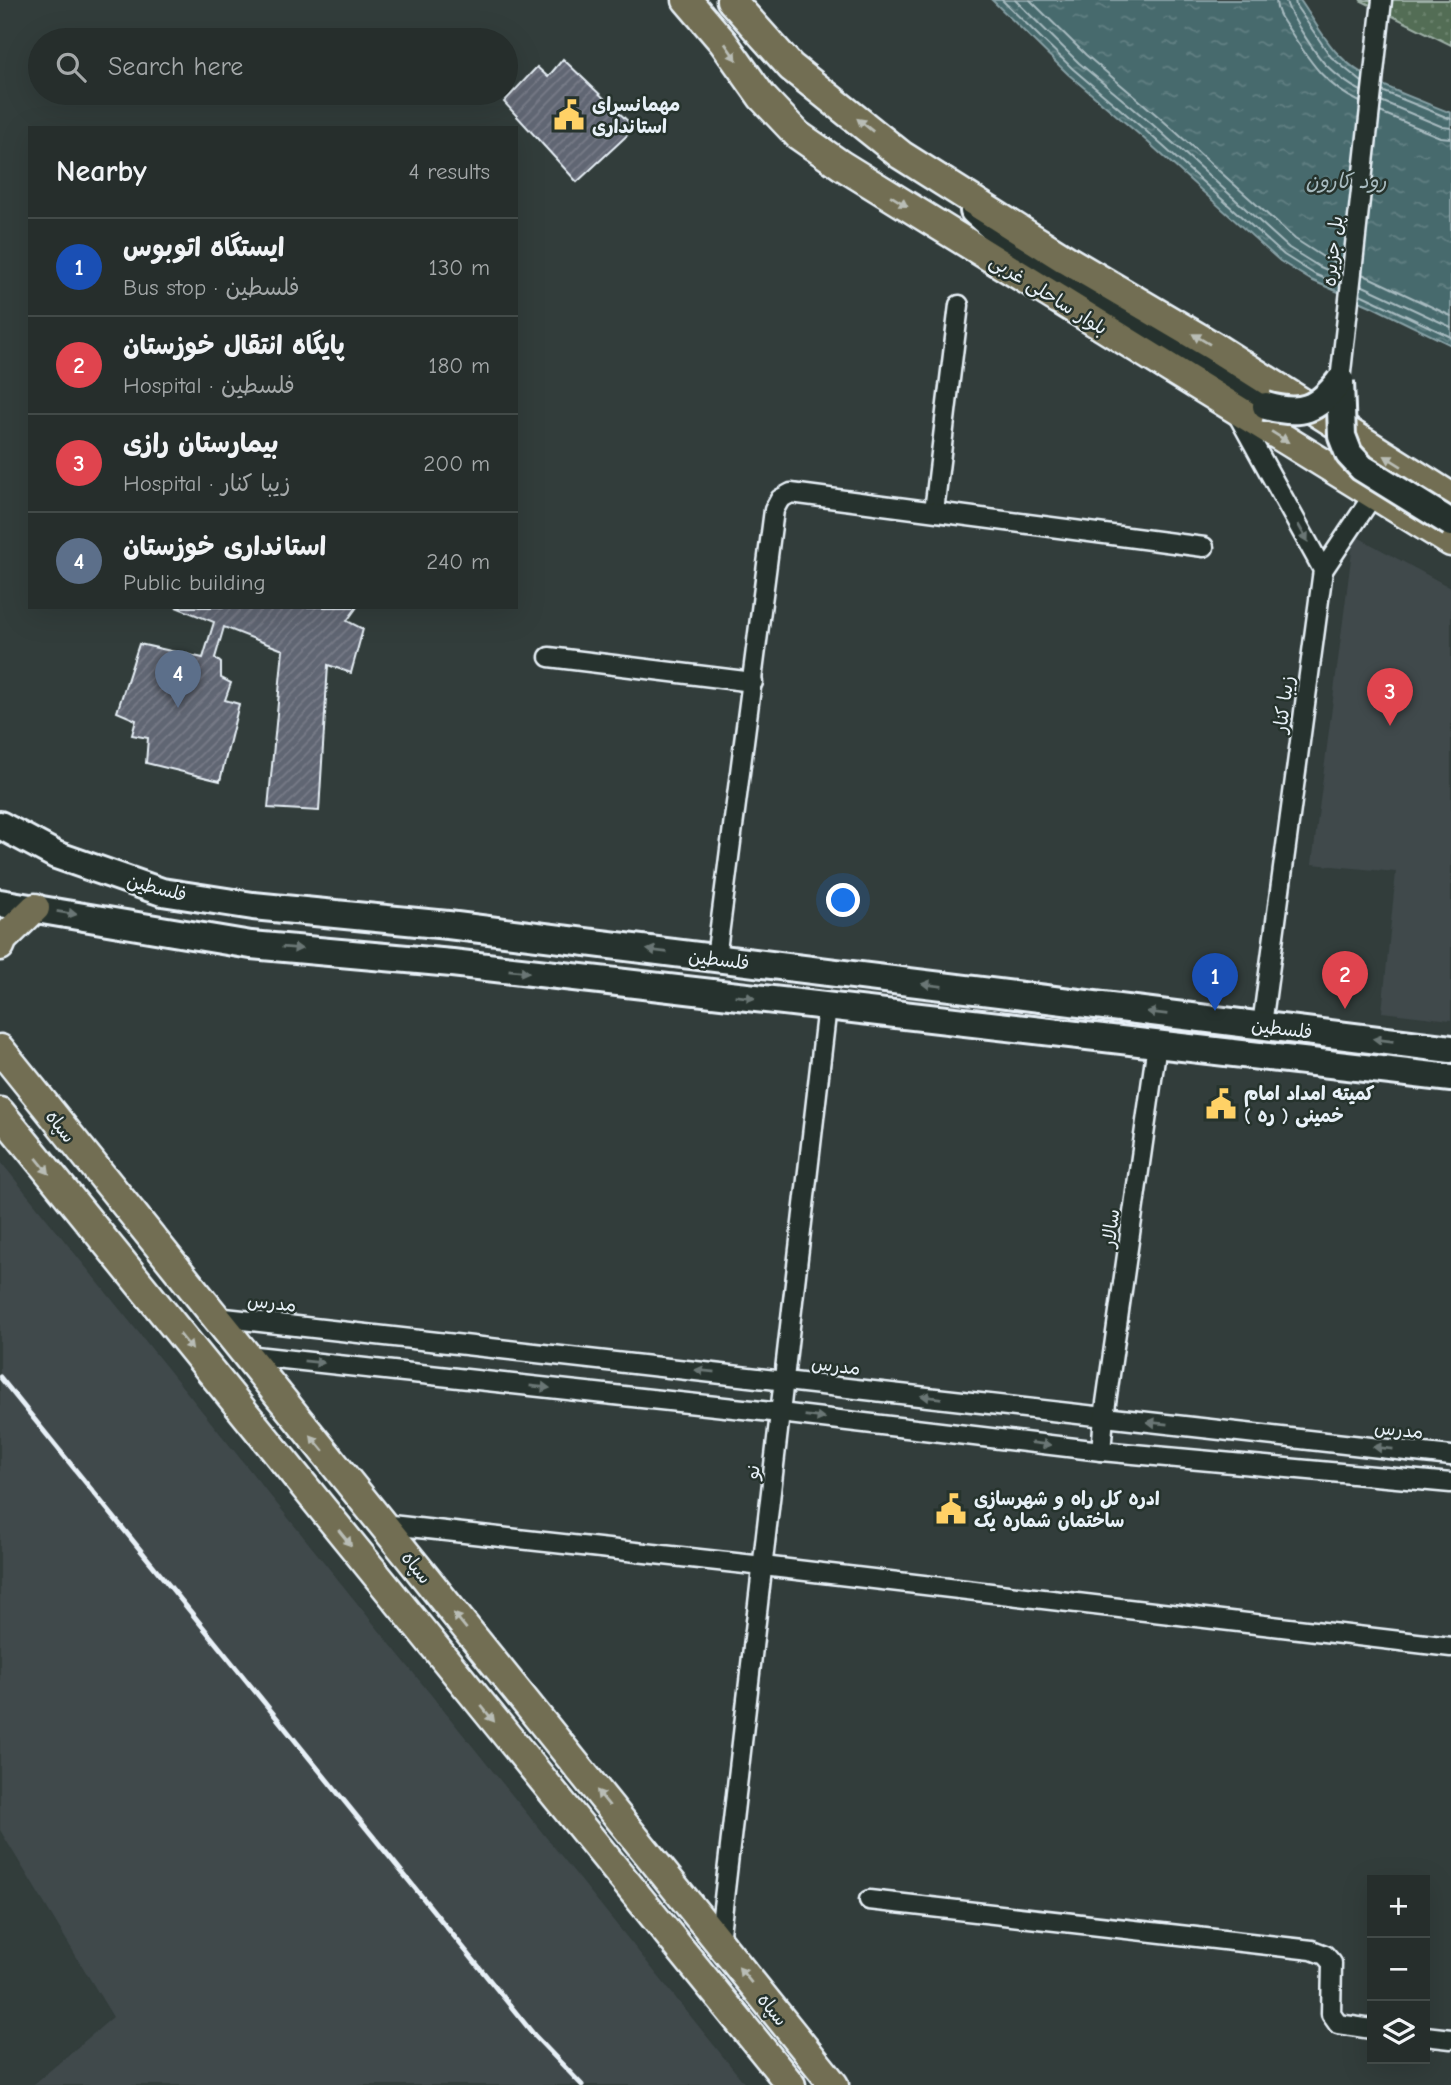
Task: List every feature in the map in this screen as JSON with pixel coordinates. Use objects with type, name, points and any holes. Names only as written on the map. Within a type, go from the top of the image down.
[{"type":"main road","name":"بلوار ساحلی غربی","points":[[687,0],[723,42],[762,97],[798,135],[841,165],[1451,542]]},
{"type":"main road","name":"بلوار ساحلی غربی","points":[[731,0],[791,67],[901,155],[1067,260],[1213,346],[1451,497]]},
{"type":"main road","points":[[0,946],[3,939],[35,908]]},
{"type":"main road","name":"سپاه","points":[[0,1049],[834,2085]]},
{"type":"main road","name":"سپاه","points":[[0,1112],[791,2085]]},
{"type":"street","name":"پل جزیره","points":[[1340,381],[1382,0]]},
{"type":"street","points":[[937,178],[1035,266],[1266,406],[1286,412],[1308,409],[1326,398],[1340,381]]},
{"type":"street","points":[[934,511],[959,305]]},
{"type":"street","points":[[1340,381],[1342,436],[1349,454],[1362,468],[1451,523]]},
{"type":"street","points":[[1234,409],[1322,570],[1374,494]]},
{"type":"street","points":[[716,958],[774,510],[779,499],[791,493],[1205,547]]},
{"type":"street","name":"زیبا کنار","points":[[1262,1026],[1322,570]]},
{"type":"street","points":[[549,657],[753,682]]},
{"type":"street","name":"فلسطین","points":[[0,825],[55,855],[162,892],[253,906],[447,925],[1451,1049]]},
{"type":"street","name":"فلسطین","points":[[0,903],[251,945],[552,974],[1451,1078]]},
{"type":"street","points":[[552,974],[557,939]]},
{"type":"street","name":"نو","points":[[719,1942],[827,1006]]},
{"type":"street","name":"سالار","points":[[1101,1451],[1157,1044]]},
{"type":"street","name":"مدرس","points":[[216,1317],[1451,1456]]},
{"type":"street","points":[[246,1355],[1101,1451],[1451,1483]]},
{"type":"street","points":[[382,1524],[1451,1647]]},
{"type":"street","points":[[869,1900],[1312,1950],[1325,1955],[1332,1963],[1331,2014],[1338,2024],[1367,2028]]},
{"type":"street","points":[[1430,2037],[1451,2039]]},
{"type":"shaded area","points":[[1354,535],[1451,588],[1451,1020],[1382,1012],[1396,872],[1312,864]]},
{"type":"shaded area","points":[[0,1161],[746,2085],[33,2085],[113,2017],[0,1830]]},
{"type":"green space","points":[[1360,0],[1451,0],[1451,45]]},
{"type":"water","name":"رود کارون","points":[[992,0],[1300,0],[1327,41],[1349,64],[1391,89],[1451,113],[1451,345],[1311,280],[1280,261],[1068,74]]},
{"type":"building","name":"مهمانسرای استانداری","points":[[563,59],[635,128],[577,182],[507,105],[518,105],[518,87],[537,67],[548,77]]},
{"type":"building","points":[[181,609],[356,609],[347,621],[363,629],[351,673],[328,665],[319,811],[268,808],[283,650],[224,627],[215,658],[221,663],[221,678],[231,683],[225,700],[239,704],[220,781],[146,763],[148,738],[132,735],[136,720],[117,712],[139,644],[203,658],[214,622]]},
{"type":"railway","points":[[0,1377],[535,2036],[582,2085]]},
{"type":"place","name":"مهمانسرای استانداری","points":[[569,115]]},
{"type":"place","name":"استانداری خوزستان","points":[[178,708]]},
{"type":"place","name":"بیمارستان رازی","points":[[1390,726]]},
{"type":"place","name":"پایگاه انتقال خوزستان","points":[[1345,1009]]},
{"type":"place","name":"ایستگاه اتوبوس","points":[[1215,1011]]},
{"type":"place","name":"کمیته امداد امام خمینی ( ره )","points":[[1221,1104]]},
{"type":"place","name":"ادره کل راه و شهرسازی ساختمان شماره یک","points":[[951,1509]]}]
